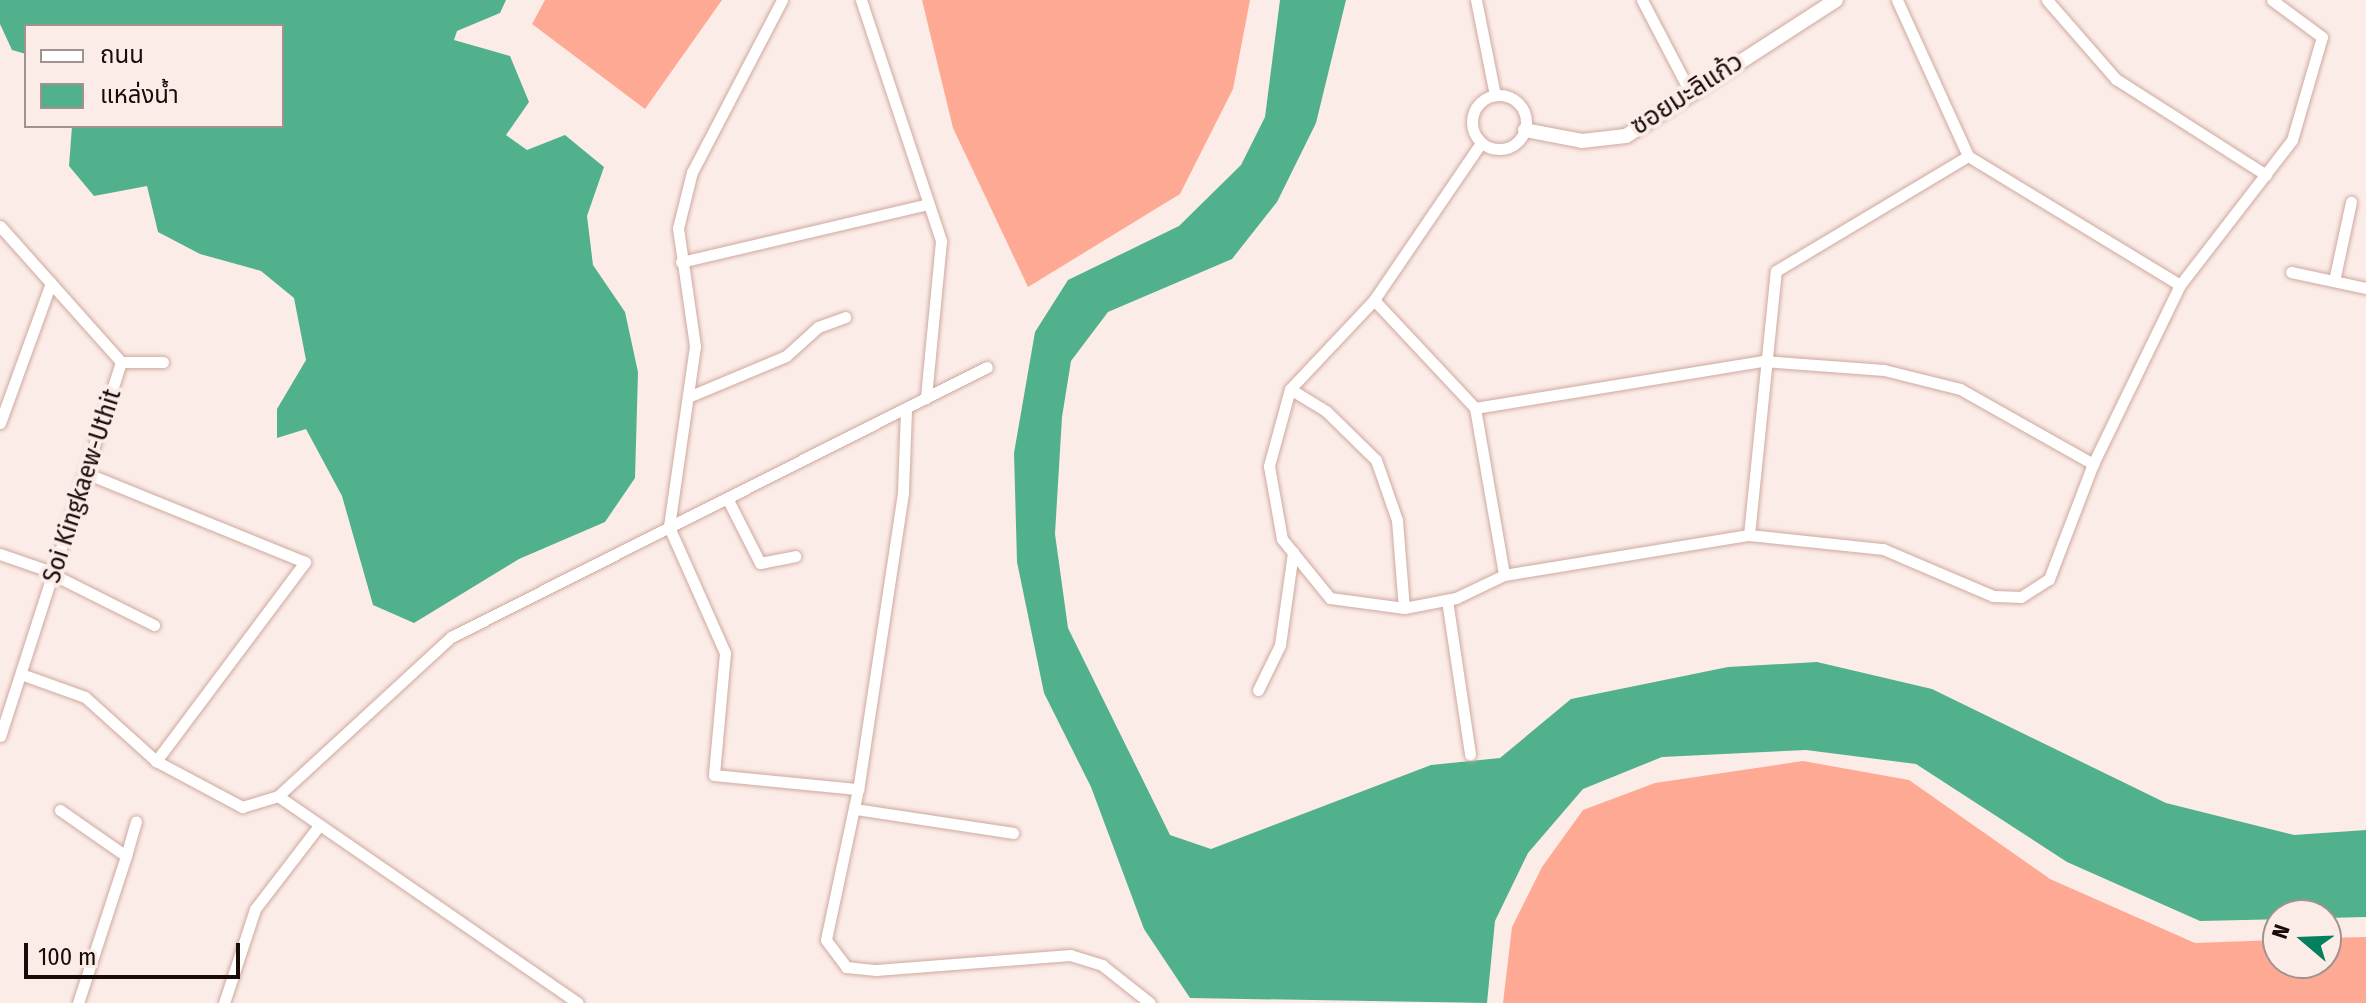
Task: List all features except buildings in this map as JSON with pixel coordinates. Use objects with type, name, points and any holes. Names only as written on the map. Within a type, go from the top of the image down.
[{"type":"street","points":[[782,0],[692,172],[678,228],[695,346],[669,527],[725,653],[714,775],[858,789]]},
{"type":"street","points":[[861,0],[941,241],[926,398]]},
{"type":"street","points":[[1476,0],[1495,95]]},
{"type":"street","points":[[1642,0],[1689,90]]},
{"type":"street","name":"ซอยมะลิแก้ว","points":[[1525,130],[1582,141],[1626,136],[1689,90],[1836,0]]},
{"type":"street","points":[[1897,0],[1968,156],[2180,285]]},
{"type":"street","points":[[2047,0],[2116,79],[2266,175]]},
{"type":"street","points":[[1495,95],[1474,111],[1481,143],[1374,300],[1290,389],[1269,466],[1282,539],[1330,598],[1404,608],[1447,600],[1504,575],[1749,535],[1883,549],[1993,596],[2021,597],[2049,579],[2093,464],[2180,285],[2292,140],[2322,37],[2272,0]]},
{"type":"street","points":[[1481,143],[1506,149],[1525,130],[1519,104],[1495,95]]},
{"type":"street","points":[[1749,535],[1763,361],[1776,271],[1968,156]]},
{"type":"street","points":[[2334,281],[2351,202]]},
{"type":"street","points":[[681,262],[928,204]]},
{"type":"street","name":"Soi Kingkaew-Uthit","points":[[0,226],[121,362],[88,474],[0,736]]},
{"type":"street","points":[[2291,272],[2366,288]]},
{"type":"street","points":[[0,423],[51,283]]},
{"type":"street","points":[[1374,300],[1475,408],[1504,575]]},
{"type":"street","points":[[688,397],[786,356],[818,327],[845,317]]},
{"type":"street","points":[[1475,408],[1763,361],[1884,370],[1960,389],[2093,464]]},
{"type":"street","points":[[121,362],[163,362]]},
{"type":"street","points":[[21,674],[85,697],[156,761],[242,807],[278,796],[451,637],[987,367]]},
{"type":"street","points":[[1290,389],[1326,411],[1376,460],[1397,520],[1404,608]]},
{"type":"street","points":[[906,410],[903,493],[855,809],[826,940],[846,967],[1070,955],[1102,965],[1150,1003]]},
{"type":"street","points":[[88,474],[305,562],[156,761]]},
{"type":"street","points":[[727,498],[760,563],[795,556]]},
{"type":"street","points":[[1258,690],[1280,645],[1293,552]]},
{"type":"street","points":[[0,554],[125,604],[154,625]]},
{"type":"street","points":[[1447,600],[1470,754]]},
{"type":"street","points":[[278,796],[318,827],[578,1003]]},
{"type":"street","points":[[855,809],[1013,833]]},
{"type":"street","points":[[60,810],[126,856]]},
{"type":"street","points":[[78,1003],[136,821]]},
{"type":"street","points":[[224,1003],[255,909],[318,827]]},
{"type":"shaded area","points":[[545,0],[722,0],[645,109],[532,24]]},
{"type":"shaded area","points":[[922,0],[1250,0],[1233,89],[1180,194],[1028,287],[953,128]]},
{"type":"shaded area","points":[[1803,761],[1909,780],[2050,879],[2195,943],[2262,941],[2262,979],[2342,979],[2342,938],[2366,937],[2366,1003],[1503,1003],[1512,927],[1542,867],[1583,810],[1655,783]]},
{"type":"water","points":[[0,0],[506,0],[500,13],[457,31],[454,40],[510,56],[529,102],[506,135],[527,150],[565,135],[604,167],[587,216],[593,265],[625,312],[638,372],[635,478],[605,522],[519,559],[414,623],[373,605],[342,496],[306,429],[277,438],[277,409],[306,360],[294,298],[261,271],[200,254],[158,232],[147,186],[94,196],[69,166],[72,128],[284,128],[284,24],[24,24],[24,53],[12,50],[0,24]]},
{"type":"water","points":[[1280,0],[1346,0],[1316,123],[1277,202],[1232,259],[1108,312],[1071,361],[1062,417],[1055,534],[1068,628],[1170,835],[1211,849],[1431,765],[1500,758],[1571,699],[1728,667],[1817,662],[1932,689],[2166,803],[2294,835],[2366,830],[2366,917],[2342,918],[2342,899],[2262,899],[2262,920],[2200,921],[2067,862],[1916,764],[1806,750],[1662,757],[1583,789],[1528,853],[1495,921],[1487,1003],[1190,998],[1144,929],[1091,787],[1044,693],[1017,562],[1014,453],[1035,332],[1068,280],[1179,226],[1241,165],[1265,117]]}]
